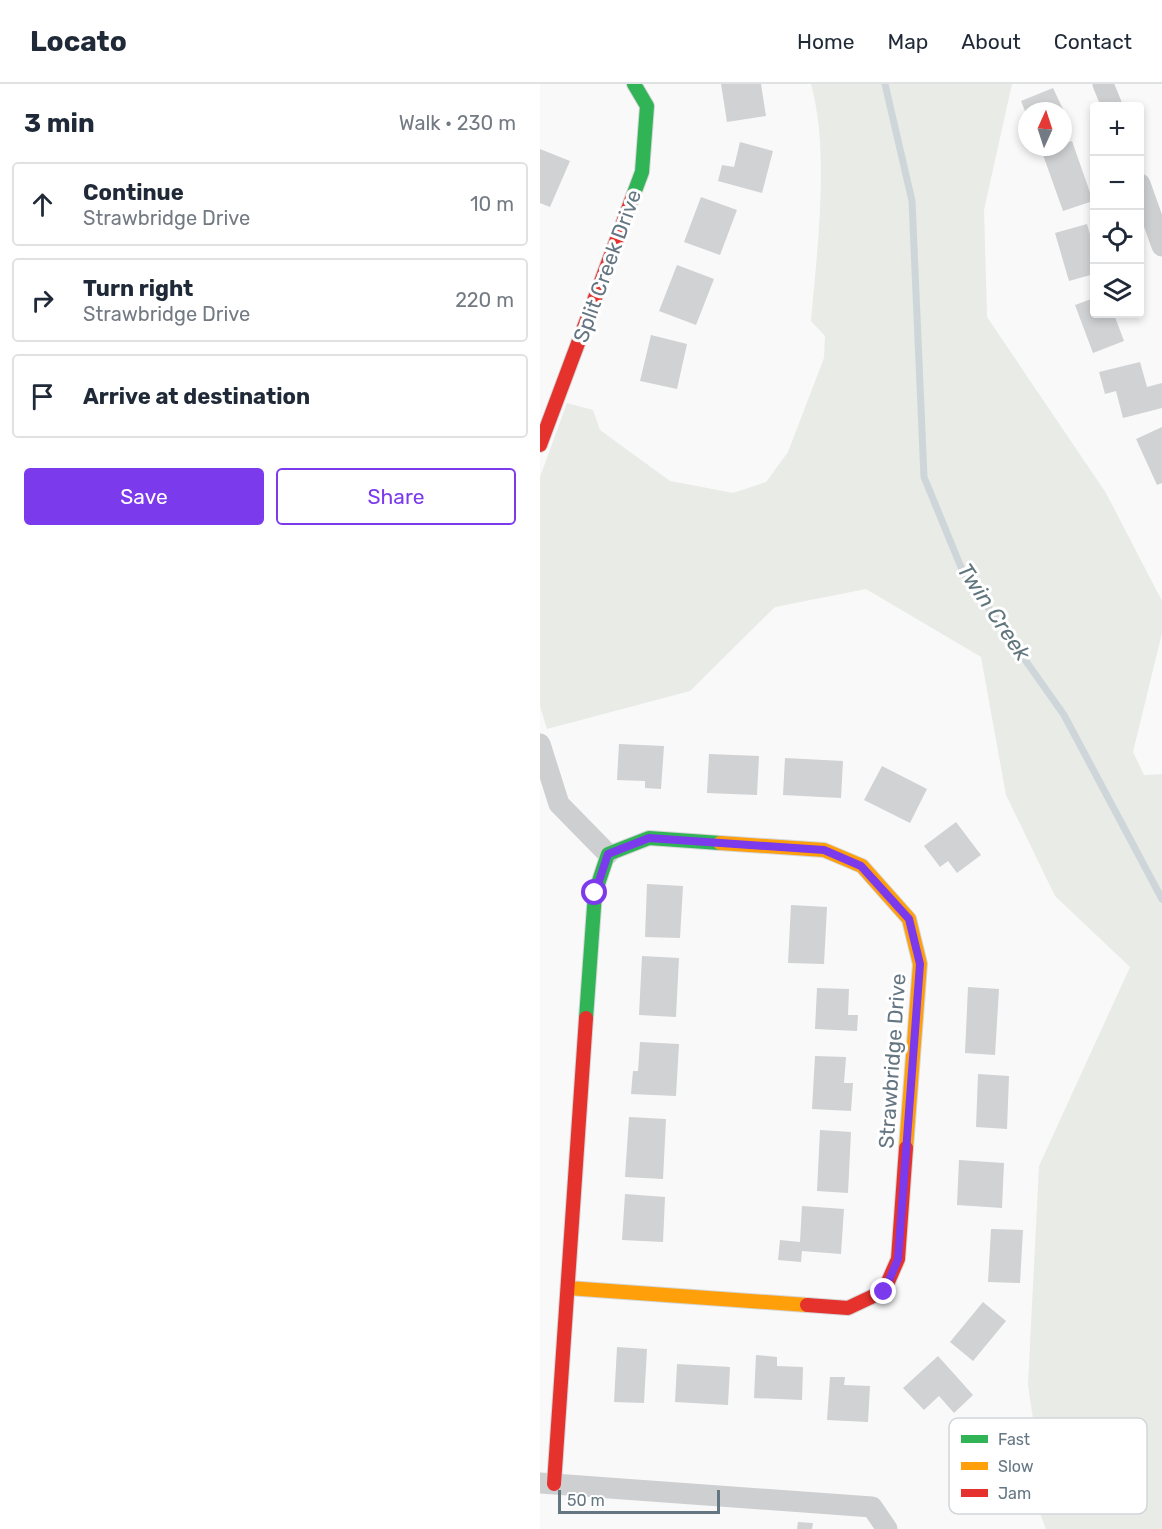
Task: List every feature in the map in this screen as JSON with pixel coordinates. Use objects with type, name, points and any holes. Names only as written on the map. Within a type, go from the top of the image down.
[{"type":"street","name":"Split Creek Drive","points":[[540,445],[642,172],[647,106],[634,84]]},
{"type":"street","points":[[1103,84],[1110,102]]},
{"type":"street","points":[[1144,195],[1162,246]]},
{"type":"street","points":[[540,744],[559,804],[608,854],[595,893],[568,1288],[547,1484],[873,1507],[887,1529]]},
{"type":"street","name":"Strawbridge Drive","points":[[568,1288],[848,1308],[884,1292],[898,1259],[920,964],[909,919],[861,866],[824,850],[649,838],[608,854]]},
{"type":"shaded area","points":[[811,84],[1012,84],[984,210],[987,317],[1106,493],[1162,601],[1162,633],[1133,752],[1144,775],[1162,774],[1162,1529],[1046,1529],[1040,1514],[1147,1514],[1147,1418],[1033,1418],[1028,1385],[1039,1166],[1130,967],[1055,896],[1006,795],[981,657],[866,589],[775,607],[690,691],[547,729],[540,706],[540,477],[567,403],[593,410],[600,430],[670,481],[733,493],[766,482],[788,452],[824,358],[825,336],[811,321],[819,233],[821,170],[817,111]]},
{"type":"building","points":[[721,84],[761,84],[766,116],[727,122]]},
{"type":"building","points":[[1053,88],[1060,102],[1021,102]]},
{"type":"building","points":[[1072,141],[1090,192],[1090,202],[1063,211],[1043,156],[1072,156]]},
{"type":"building","points":[[740,142],[773,151],[762,193],[718,181],[722,165],[734,167]]},
{"type":"building","points":[[540,149],[570,161],[550,207],[540,203]]},
{"type":"building","points":[[701,197],[737,210],[720,255],[684,242]]},
{"type":"building","points":[[1087,224],[1090,235],[1090,275],[1069,281],[1055,233]]},
{"type":"building","points":[[677,265],[714,279],[696,325],[659,311]]},
{"type":"building","points":[[1090,299],[1090,318],[1115,318],[1124,341],[1093,353],[1075,305]]},
{"type":"building","points":[[651,335],[687,344],[677,389],[640,381]]},
{"type":"building","points":[[1140,362],[1147,387],[1162,383],[1162,408],[1123,418],[1116,391],[1105,394],[1099,372]]},
{"type":"building","points":[[1162,427],[1162,483],[1157,485],[1136,439]]},
{"type":"building","points":[[619,744],[664,746],[661,789],[645,788],[645,781],[617,780]]},
{"type":"building","points":[[709,754],[759,756],[757,795],[707,793]]},
{"type":"building","points":[[785,758],[843,761],[841,798],[783,795]]},
{"type":"building","points":[[882,766],[927,789],[910,823],[864,800]]},
{"type":"building","points":[[956,822],[981,855],[957,873],[948,861],[940,867],[924,846]]},
{"type":"building","points":[[647,884],[683,886],[680,938],[645,937]]},
{"type":"building","points":[[791,905],[827,907],[824,964],[788,963]]},
{"type":"building","points":[[642,956],[679,958],[676,1017],[639,1015]]},
{"type":"building","points":[[968,987],[999,989],[995,1055],[965,1053]]},
{"type":"building","points":[[817,988],[849,989],[848,1015],[858,1015],[857,1031],[815,1029]]},
{"type":"building","points":[[640,1042],[679,1044],[676,1096],[631,1094],[633,1071],[638,1071]]},
{"type":"building","points":[[815,1056],[846,1057],[844,1083],[853,1083],[851,1111],[812,1109]]},
{"type":"building","points":[[978,1074],[1009,1076],[1007,1129],[976,1127]]},
{"type":"building","points":[[629,1117],[666,1119],[663,1179],[625,1177]]},
{"type":"building","points":[[820,1130],[851,1132],[848,1193],[817,1191]]},
{"type":"building","points":[[959,1160],[1004,1163],[1002,1208],[957,1205]]},
{"type":"building","points":[[625,1194],[665,1197],[663,1242],[622,1240]]},
{"type":"building","points":[[802,1206],[844,1209],[841,1254],[802,1251],[801,1262],[778,1260],[780,1240],[800,1242]]},
{"type":"building","points":[[991,1229],[1023,1230],[1020,1283],[988,1282]]},
{"type":"building","points":[[983,1302],[1006,1321],[973,1361],[950,1342]]},
{"type":"building","points":[[617,1347],[647,1349],[644,1403],[614,1402]]},
{"type":"building","points":[[756,1355],[777,1357],[777,1366],[803,1367],[802,1400],[754,1398]]},
{"type":"building","points":[[938,1356],[973,1395],[954,1413],[939,1396],[924,1410],[903,1388]]},
{"type":"building","points":[[677,1364],[730,1367],[728,1405],[675,1402]]},
{"type":"building","points":[[830,1377],[845,1377],[844,1385],[870,1386],[868,1422],[827,1420]]},
{"type":"building","points":[[798,1522],[813,1523],[812,1529],[797,1529]]},
{"type":"waterway","name":"Twin Creek","points":[[885,84],[912,201],[924,477],[963,572],[1064,715],[1162,899]]},
{"type":"traffic: fast","points":[[633,196],[642,172],[647,106],[634,84]]},
{"type":"traffic: fast","points":[[586,1018],[595,893],[608,854],[649,838],[720,843]]},
{"type":"traffic: slow","points":[[720,843],[824,850],[862,866],[909,919],[920,964],[906,1148]]},
{"type":"traffic: slow","points":[[568,1288],[807,1305]]},
{"type":"traffic: jam","points":[[540,445],[633,196]]},
{"type":"traffic: jam","points":[[554,1484],[586,1018]]},
{"type":"traffic: jam","points":[[807,1305],[848,1308],[884,1291],[898,1259],[906,1148]]},
{"type":"route","points":[[595,893],[608,854],[649,838],[824,850],[861,866],[909,919],[920,964],[898,1259],[884,1292]]}]
